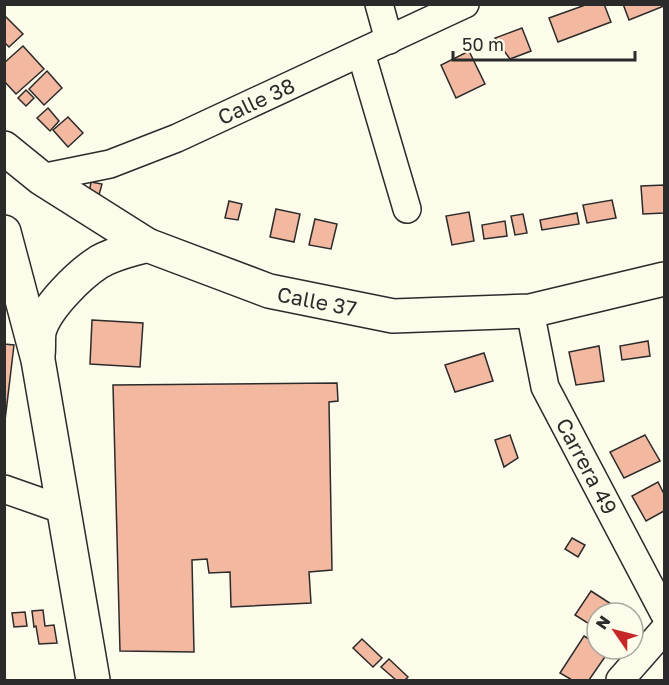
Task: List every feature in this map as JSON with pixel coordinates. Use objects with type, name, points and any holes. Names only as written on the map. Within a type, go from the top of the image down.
[{"type":"main road","name":"Calle 37","points":[[4,148],[41,178],[147,245],[269,291],[393,316],[530,311],[664,279]]},
{"type":"main road","points":[[6,238],[38,360],[93,681]]},
{"type":"main road","points":[[38,360],[39,332],[48,314],[69,289],[100,262],[118,253],[147,245]]},
{"type":"street","points":[[379,4],[389,40]]},
{"type":"street","name":"Calle 38","points":[[41,178],[110,164],[177,138],[465,4]]},
{"type":"street","points":[[361,53],[407,209]]},
{"type":"street","name":"Carrera 49","points":[[530,311],[545,387],[664,613]]},
{"type":"street","points":[[4,489],[64,510]]},
{"type":"street","points":[[620,681],[664,630]]},
{"type":"building","points":[[588,4],[604,4],[611,22],[558,42],[549,18]]},
{"type":"building","points":[[623,4],[664,4],[664,6],[629,20]]},
{"type":"building","points":[[5,16],[23,34],[9,47],[4,42]]},
{"type":"building","points":[[522,28],[531,51],[510,59],[495,38]]},
{"type":"building","points":[[23,46],[44,69],[16,94],[4,81],[4,63]]},
{"type":"building","points":[[469,51],[485,84],[456,98],[441,65]]},
{"type":"building","points":[[47,71],[62,88],[44,105],[29,89]]},
{"type":"building","points":[[26,90],[34,98],[26,106],[18,98]]},
{"type":"building","points":[[48,108],[59,121],[50,131],[37,118]]},
{"type":"building","points":[[68,117],[83,133],[68,147],[53,130]]},
{"type":"building","points":[[91,182],[102,184],[99,195],[89,193]]},
{"type":"building","points":[[664,185],[664,213],[643,214],[641,186]]},
{"type":"building","points":[[612,200],[616,218],[587,223],[583,205]]},
{"type":"building","points":[[229,201],[242,204],[238,220],[225,218]]},
{"type":"building","points":[[276,209],[300,214],[294,242],[270,237]]},
{"type":"building","points":[[469,212],[474,241],[452,245],[446,216]]},
{"type":"building","points":[[577,213],[579,224],[542,230],[540,220]]},
{"type":"building","points":[[523,214],[527,233],[515,235],[511,216]]},
{"type":"building","points":[[315,219],[337,224],[331,249],[309,245]]},
{"type":"building","points":[[505,221],[507,236],[484,239],[482,225]]},
{"type":"building","points":[[92,320],[143,323],[140,367],[90,364]]},
{"type":"building","points":[[648,341],[650,356],[622,360],[620,346]]},
{"type":"building","points":[[4,344],[14,345],[4,429]]},
{"type":"building","points":[[599,346],[604,381],[576,385],[569,352]]},
{"type":"building","points":[[484,353],[493,381],[455,392],[445,365]]},
{"type":"building","points":[[337,383],[338,401],[329,402],[332,570],[309,572],[311,603],[231,607],[230,572],[209,573],[207,559],[192,560],[194,652],[120,651],[113,385]]},
{"type":"building","points":[[510,435],[518,458],[504,467],[495,440]]},
{"type":"building","points":[[645,435],[660,461],[624,478],[610,452]]},
{"type":"building","points":[[658,482],[664,494],[664,511],[646,521],[632,496]]},
{"type":"building","points":[[572,538],[585,545],[578,557],[565,549]]},
{"type":"building","points":[[591,591],[606,601],[585,601],[585,621],[575,615]]},
{"type":"building","points":[[43,610],[45,626],[54,625],[57,643],[39,644],[32,611]]},
{"type":"building","points":[[25,612],[27,626],[14,627],[12,613]]},
{"type":"building","points":[[585,637],[585,661],[602,661],[589,680],[572,680],[560,673]]},
{"type":"building","points":[[362,639],[382,658],[373,667],[353,648]]},
{"type":"building","points":[[389,659],[408,677],[405,680],[396,680],[381,667]]}]
